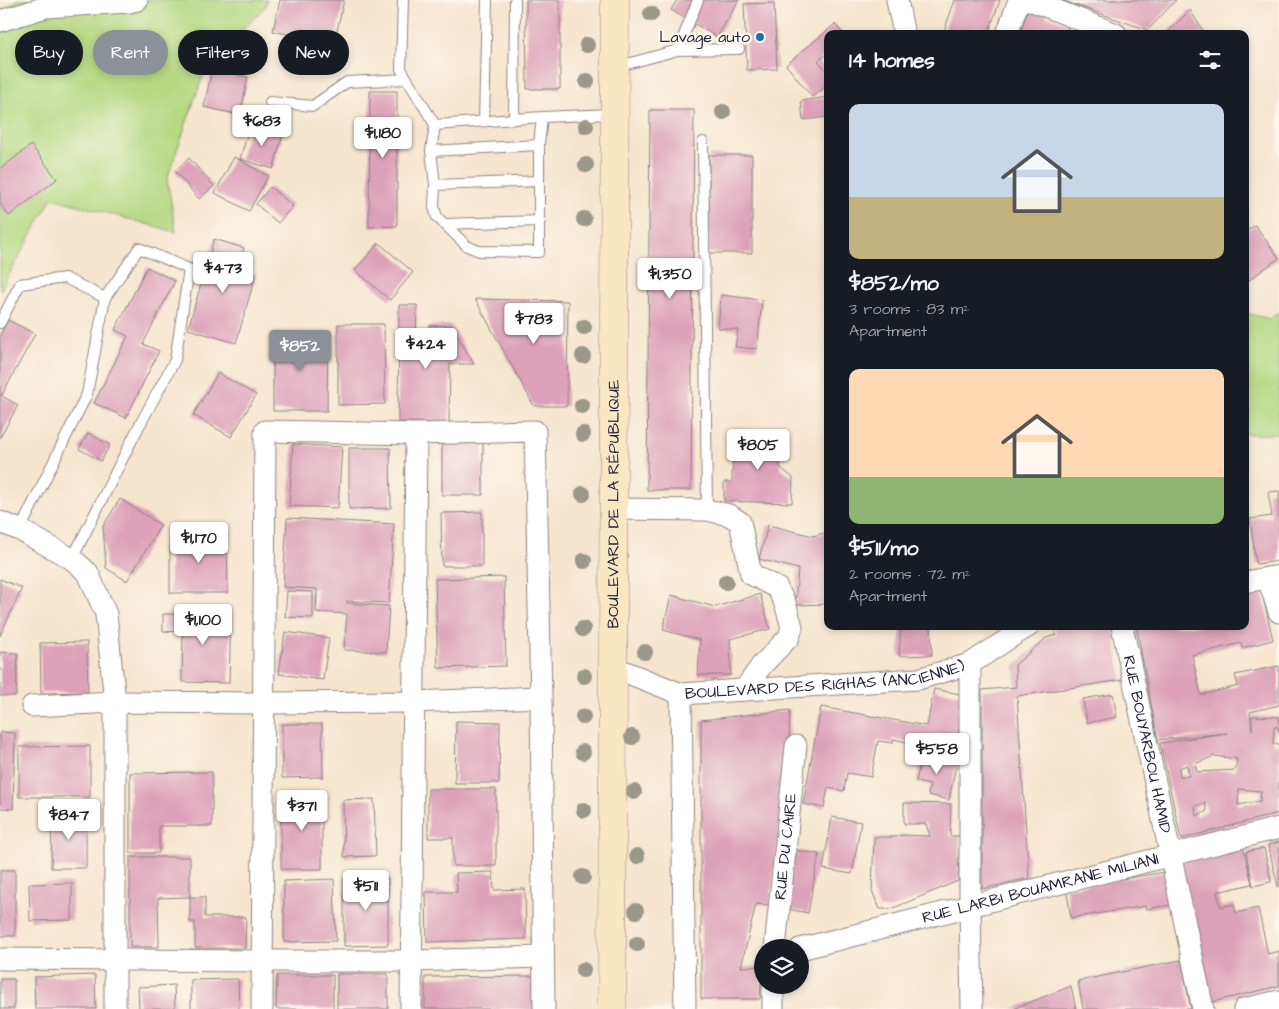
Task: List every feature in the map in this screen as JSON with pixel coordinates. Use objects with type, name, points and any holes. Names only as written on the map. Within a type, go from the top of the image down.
[{"type":"main road","name":"BOULEVARD DE LA RÉPUBLIQUE","points":[[612,1009],[615,0]]},
{"type":"street","points":[[0,20],[46,7],[137,0]]},
{"type":"street","points":[[896,0],[903,30]]},
{"type":"street","points":[[1008,30],[1019,0]]},
{"type":"street","points":[[1030,0],[1106,30]]},
{"type":"street","points":[[262,1009],[264,431],[416,434],[535,431],[541,697],[544,1009]]},
{"type":"street","points":[[410,1009],[416,434]]},
{"type":"street","points":[[613,508],[706,510],[729,515],[740,522],[751,574],[776,588],[785,603],[792,626],[789,637],[762,665],[744,690]]},
{"type":"street","points":[[0,522],[20,530],[72,560],[88,573],[106,614],[115,702],[115,1009]]},
{"type":"street","points":[[1249,581],[1273,577],[1279,612]]},
{"type":"street","name":"BOULEVARD DES RIGHAS (ANCIENNE)","points":[[613,667],[681,694],[918,679],[970,664],[1022,630]]},
{"type":"street","name":"RUE BOUYARBOU HAMID","points":[[1123,630],[1203,1009]]},
{"type":"street","points":[[970,664],[972,1009]]},
{"type":"street","points":[[681,694],[685,1009]]},
{"type":"street","points":[[32,706],[115,702],[413,702],[541,697]]},
{"type":"street","name":"RUE DU CAIRE","points":[[776,939],[796,746]]},
{"type":"street","name":"RUE LARBI BOUAMRANE MILIANI","points":[[809,948],[1279,828]]},
{"type":"street","points":[[0,959],[411,961],[543,957]]},
{"type":"street","points":[[773,994],[773,1009]]},
{"type":"street","points":[[1244,1009],[1279,1001]]},
{"type":"lane","points":[[403,0],[401,70],[435,125],[431,150],[436,217],[467,246],[479,251],[539,252],[539,144],[542,117]]},
{"type":"lane","points":[[484,121],[487,0]]},
{"type":"lane","points":[[514,119],[515,0]]},
{"type":"lane","points":[[678,50],[698,0]]},
{"type":"lane","points":[[615,67],[678,50],[739,49]]},
{"type":"lane","points":[[270,102],[313,106],[346,82],[407,79]]},
{"type":"lane","points":[[435,125],[615,114]]},
{"type":"lane","points":[[703,142],[706,510]]},
{"type":"lane","points":[[431,150],[539,144]]},
{"type":"lane","points":[[435,186],[539,182]]},
{"type":"lane","points":[[444,224],[540,221]]},
{"type":"lane","points":[[20,530],[87,394],[104,298],[139,248],[190,269],[175,360],[137,430],[72,560]]},
{"type":"lane","points":[[0,323],[20,284],[65,278],[104,298]]},
{"type":"green space","points":[[16,0],[267,0],[265,7],[242,30],[178,30],[178,75],[203,75],[167,179],[176,232],[52,198],[0,291],[0,11],[16,2]]},
{"type":"green space","points":[[1279,312],[1279,434],[1249,434],[1249,314],[1270,319]]},
{"type":"building","points":[[280,0],[344,0],[337,30],[273,31]]},
{"type":"building","points":[[526,0],[560,0],[560,89],[527,89]]},
{"type":"building","points":[[677,0],[739,0],[717,37],[671,10]]},
{"type":"building","points":[[955,0],[1000,0],[989,30],[944,30]]},
{"type":"building","points":[[1061,0],[1176,0],[1148,30]]},
{"type":"building","name":"Lavage auto","points":[[774,3],[777,69],[747,70],[744,4]]},
{"type":"building","points":[[1028,9],[1069,24],[1067,30],[1021,30]]},
{"type":"building","points":[[1190,10],[1202,30],[1170,30]]},
{"type":"building","points":[[835,24],[840,30],[828,30]]},
{"type":"building","points":[[824,33],[824,56],[818,61],[824,68],[824,88],[812,97],[786,65]]},
{"type":"building","points":[[211,75],[239,75],[248,77],[240,115],[204,107]]},
{"type":"building","points":[[370,91],[397,91],[397,226],[369,227]]},
{"type":"building","points":[[824,98],[824,117],[803,120],[801,101]]},
{"type":"building","points":[[650,110],[694,110],[691,490],[647,490]]},
{"type":"building","points":[[250,125],[283,134],[273,169],[240,159]]},
{"type":"building","points":[[31,145],[57,179],[9,216],[0,204],[0,169]]},
{"type":"building","points":[[709,155],[752,155],[752,253],[709,253]]},
{"type":"building","points":[[234,157],[268,176],[249,211],[215,193]]},
{"type":"building","points":[[189,158],[214,186],[199,199],[175,171]]},
{"type":"building","points":[[270,187],[293,206],[278,223],[256,204]]},
{"type":"building","points":[[1255,225],[1279,258],[1249,280],[1249,229]]},
{"type":"building","points":[[214,239],[244,248],[238,268],[256,274],[236,343],[188,329]]},
{"type":"building","points":[[379,243],[413,272],[390,300],[355,270]]},
{"type":"building","points":[[147,267],[175,281],[143,344],[159,351],[126,418],[94,403],[128,336],[115,330]]},
{"type":"building","points":[[721,295],[762,300],[757,349],[735,347],[738,330],[718,328]]},
{"type":"building","points":[[475,299],[568,301],[567,406],[534,406]]},
{"type":"building","points":[[399,305],[417,305],[416,342],[429,349],[429,326],[451,325],[474,364],[450,364],[449,423],[398,422]]},
{"type":"building","points":[[8,320],[35,334],[2,395],[0,394],[0,335]]},
{"type":"building","points":[[338,324],[384,324],[385,404],[338,405]]},
{"type":"building","points":[[273,333],[328,333],[327,411],[273,411]]},
{"type":"building","points":[[218,373],[256,395],[231,437],[193,415]]},
{"type":"building","points":[[0,395],[18,405],[0,438]]},
{"type":"building","points":[[88,433],[110,445],[101,461],[79,449]]},
{"type":"building","points":[[733,433],[781,434],[780,467],[793,478],[792,503],[724,501],[724,482],[732,482]]},
{"type":"building","points":[[442,442],[483,442],[483,495],[442,495]]},
{"type":"building","points":[[293,444],[342,447],[338,508],[289,506]]},
{"type":"building","points":[[349,448],[390,448],[391,508],[349,509]]},
{"type":"building","points":[[1279,491],[1279,561],[1256,564],[1250,519],[1272,516],[1268,492]]},
{"type":"building","points":[[120,499],[161,525],[127,581],[106,568],[103,526]]},
{"type":"building","points":[[482,512],[482,566],[442,566],[441,513]]},
{"type":"building","points":[[287,518],[394,524],[389,603],[347,601],[347,603],[389,606],[386,652],[344,650],[347,614],[316,612],[317,589],[283,587]]},
{"type":"building","points":[[768,525],[813,536],[824,533],[824,604],[795,605],[798,569],[759,559]]},
{"type":"building","points":[[227,534],[228,593],[170,593],[170,535]]},
{"type":"building","points":[[504,577],[506,666],[438,668],[435,579]]},
{"type":"building","points":[[0,579],[22,588],[0,636]]},
{"type":"building","points":[[1261,588],[1273,640],[1242,648],[1241,643],[1192,655],[1201,695],[1238,686],[1235,675],[1279,666],[1279,705],[1250,712],[1252,730],[1252,716],[1279,717],[1279,732],[1276,726],[1274,728],[1273,744],[1279,744],[1279,813],[1181,839],[1160,743],[1227,733],[1158,740],[1137,630],[1249,630],[1249,591]],"holes":[[[1214,756],[1237,759],[1235,770],[1197,772],[1195,764]],[[1187,765],[1189,776],[1180,776],[1179,768]],[[1239,789],[1261,791],[1260,801],[1238,805]],[[1205,803],[1207,811],[1196,816],[1195,806]]]},
{"type":"building","points":[[287,591],[313,592],[313,618],[285,617]]},
{"type":"building","points":[[760,594],[770,629],[730,639],[731,675],[698,675],[700,640],[663,630],[671,595],[715,607]]},
{"type":"building","points":[[163,614],[231,615],[229,683],[182,682],[183,632],[163,631]]},
{"type":"building","points":[[901,630],[931,630],[932,655],[899,656]]},
{"type":"building","points":[[1055,630],[1114,630],[1122,680],[1017,696],[1029,878],[982,889],[982,690],[1016,687],[1015,665],[1046,638],[1056,635]]},
{"type":"building","points":[[285,632],[329,638],[323,680],[279,674]]},
{"type":"building","points":[[87,642],[88,692],[41,693],[40,643]]},
{"type":"building","points":[[0,652],[18,653],[16,696],[0,696]]},
{"type":"building","points":[[934,689],[965,695],[955,752],[893,739],[893,743],[878,741],[871,777],[847,773],[844,791],[828,788],[824,808],[803,804],[821,707],[927,726]]},
{"type":"building","points":[[1113,694],[1117,717],[1087,723],[1083,699]]},
{"type":"building","points":[[790,710],[788,763],[770,905],[756,904],[741,967],[754,966],[754,994],[760,994],[760,999],[701,999],[701,720]]},
{"type":"building","points":[[456,721],[500,722],[499,783],[455,783]]},
{"type":"building","points":[[282,724],[322,724],[323,777],[282,778]]},
{"type":"building","points":[[0,732],[15,733],[13,809],[0,808]]},
{"type":"building","points":[[90,746],[90,797],[19,797],[19,747]]},
{"type":"building","points":[[922,753],[957,760],[949,800],[928,795],[930,785],[916,782]]},
{"type":"building","points":[[212,772],[212,826],[159,826],[159,853],[130,853],[130,773]]},
{"type":"building","points":[[428,789],[496,789],[496,866],[453,866],[453,838],[428,838]]},
{"type":"building","points":[[281,795],[322,795],[322,869],[281,869]]},
{"type":"building","points":[[374,799],[376,856],[344,857],[343,800]]},
{"type":"building","points":[[904,803],[951,804],[950,836],[960,836],[958,881],[891,909],[880,909],[872,891],[874,837],[930,836],[926,824],[904,824]]},
{"type":"building","points":[[52,813],[86,813],[86,868],[51,868]]},
{"type":"building","points":[[832,817],[861,822],[852,874],[823,869]]},
{"type":"building","points":[[1279,842],[1279,887],[1278,887],[1268,845]]},
{"type":"building","points":[[1243,846],[1252,884],[1217,892],[1221,907],[1234,904],[1236,913],[1258,908],[1268,954],[1279,951],[1279,986],[1212,1002],[1180,861]]},
{"type":"building","points":[[1264,848],[1271,882],[1253,886],[1246,852]]},
{"type":"building","points":[[793,850],[819,854],[808,913],[782,908]]},
{"type":"building","points":[[130,857],[190,857],[190,897],[158,898],[159,947],[130,947]]},
{"type":"building","points":[[0,870],[15,870],[15,936],[0,936]]},
{"type":"building","points":[[493,872],[494,890],[525,889],[526,939],[427,942],[426,892],[457,892],[456,873]]},
{"type":"building","points":[[1165,872],[1170,905],[1146,909],[1146,906],[1071,918],[1066,888]]},
{"type":"building","points":[[344,878],[388,878],[388,945],[344,946]]},
{"type":"building","points":[[334,879],[336,941],[284,942],[284,881]]},
{"type":"building","points":[[72,883],[72,920],[30,921],[29,884]]},
{"type":"building","points":[[190,897],[205,897],[205,917],[246,917],[245,948],[195,948],[195,922],[190,922]]},
{"type":"building","points":[[1181,960],[1191,1009],[1083,1009],[1078,981]]},
{"type":"building","points":[[337,974],[388,974],[388,1009],[337,1009]]},
{"type":"building","points":[[95,975],[96,1009],[35,1009],[34,977]]},
{"type":"building","points":[[277,975],[333,975],[333,1009],[276,1009]]},
{"type":"building","points":[[533,976],[533,1009],[425,1009],[425,977]]},
{"type":"building","points":[[0,979],[14,979],[14,1009],[0,1009]]},
{"type":"building","points":[[238,979],[239,1009],[191,1009],[191,980]]},
{"type":"building","points":[[174,985],[175,1009],[139,1009],[138,987]]},
{"type":"building","points":[[1071,986],[1076,1009],[1013,1009]]},
{"type":"place","name":"Lavage auto","points":[[760,37]]}]
